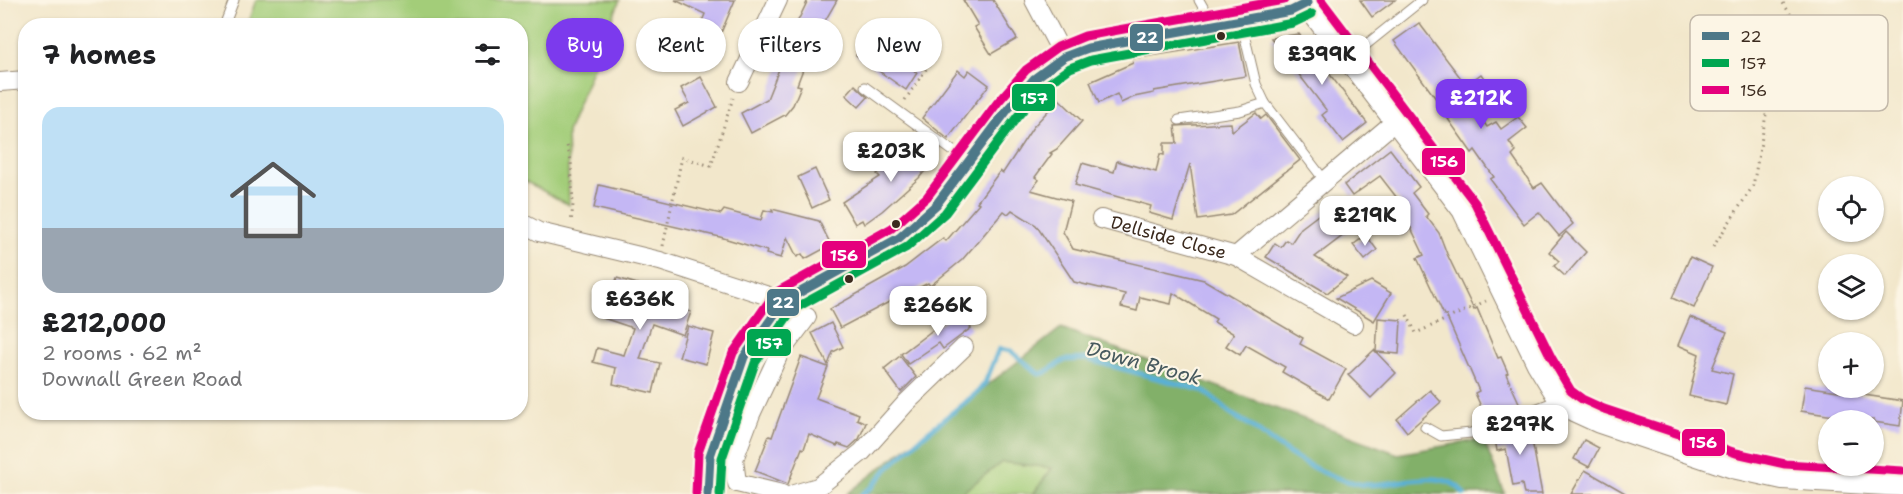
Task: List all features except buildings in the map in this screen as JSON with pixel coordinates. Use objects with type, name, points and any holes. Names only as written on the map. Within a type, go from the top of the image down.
[{"type":"main road","points":[[1307,1],[1465,209],[1540,363],[1569,404],[1600,420],[1732,465],[1783,476],[1903,483]]},
{"type":"street","points":[[739,82],[778,0]]},
{"type":"street","points":[[1034,0],[1064,57]]},
{"type":"street","points":[[708,494],[710,456],[744,357],[784,302],[899,238],[936,205],[1008,109],[1034,79],[1064,57],[1088,48],[1291,11],[1307,1]]},
{"type":"street","points":[[0,82],[18,81]]},
{"type":"street","name":"Dellside Close","points":[[1236,256],[1398,119]]},
{"type":"street","name":"Dellside Close","points":[[1101,219],[1236,256],[1354,324]]},
{"type":"street","points":[[528,226],[539,232],[660,261],[784,302]]},
{"type":"street","points":[[782,494],[737,488],[734,459],[751,414],[779,354],[807,317]]},
{"type":"street","points":[[794,494],[818,487],[862,452],[906,403],[964,348]]},
{"type":"street","points":[[726,406],[751,414]]},
{"type":"lane","points":[[227,18],[234,0]]},
{"type":"lane","points":[[1199,0],[1213,26]]},
{"type":"lane","points":[[1350,57],[1422,0]]},
{"type":"lane","points":[[1241,21],[1256,84],[1265,103],[1325,181]]},
{"type":"lane","points":[[865,87],[968,162]]},
{"type":"lane","points":[[1179,120],[1240,111],[1265,103]]},
{"type":"lane","points":[[1425,427],[1441,436],[1471,433],[1569,404]]},
{"type":"path","points":[[1781,0],[1791,15]]},
{"type":"path","points":[[897,112],[924,72]]},
{"type":"path","points":[[660,261],[682,157],[711,166],[739,82]]},
{"type":"path","points":[[1713,247],[1753,186],[1768,111]]},
{"type":"path","points":[[567,146],[571,160],[573,194],[572,240]]},
{"type":"path","points":[[1407,315],[1416,333],[1506,291]]},
{"type":"green space","points":[[256,0],[620,0],[613,18],[546,18],[546,72],[591,72],[567,132],[569,205],[528,183],[528,18],[250,18]]},
{"type":"green space","points":[[1061,328],[1398,454],[1483,439],[1505,494],[1033,494],[1052,468],[1002,462],[960,494],[847,494]]},
{"type":"green space","points":[[1002,462],[1053,468],[1033,494],[960,494]]},
{"type":"waterway","name":"Down Brook","points":[[862,494],[872,487],[888,468],[923,436],[977,393],[985,383],[999,349],[1011,351],[1039,374],[1065,360],[1086,359],[1201,390],[1288,453],[1329,475],[1344,480],[1371,485],[1415,480],[1443,480],[1455,485],[1464,494]]},
{"type":"transit line","name":"156","points":[[696,493],[698,453],[733,353],[775,293],[892,228],[927,197],[998,102],[1026,70],[1058,47],[1085,36],[1284,0]]},
{"type":"transit line","name":"156","points":[[1321,0],[1475,203],[1551,357],[1571,391],[1604,409],[1736,453],[1785,464],[1903,471]]},
{"type":"transit line","name":"22","points":[[708,494],[710,456],[744,357],[784,301],[899,238],[936,205],[1008,109],[1034,79],[1064,57],[1088,48],[1291,11],[1307,3]]},
{"type":"transit line","name":"157","points":[[720,494],[722,458],[755,363],[792,310],[907,247],[945,213],[1017,117],[1042,88],[1070,68],[1091,60],[1293,23],[1312,14]]}]
